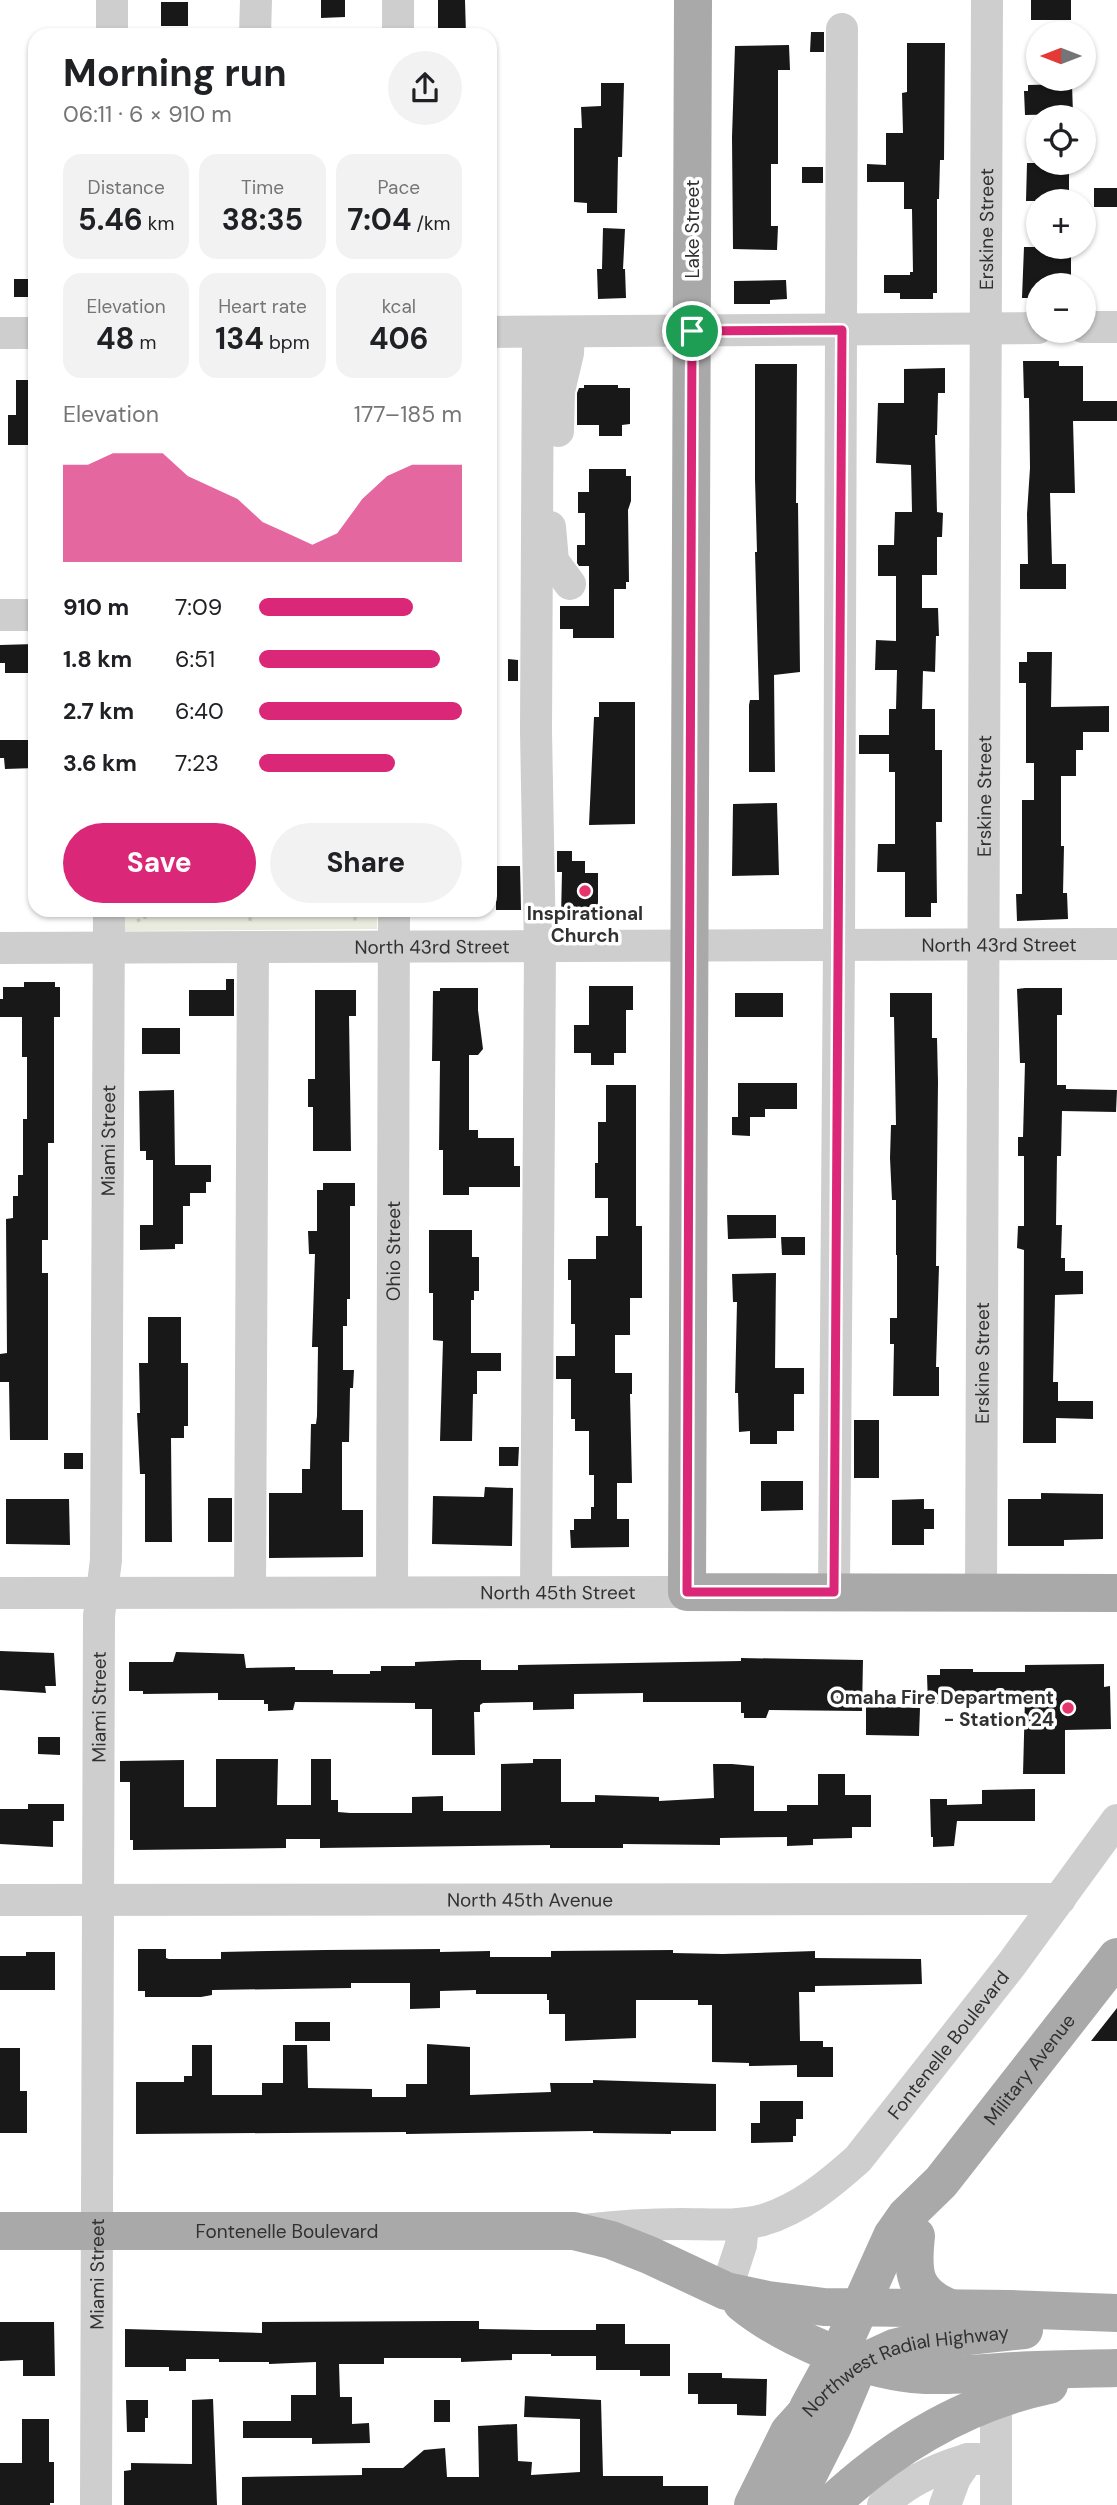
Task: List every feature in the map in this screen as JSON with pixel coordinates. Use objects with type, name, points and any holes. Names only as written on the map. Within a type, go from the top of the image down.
[{"type":"main road","name":"Lake Street","points":[[687,1592],[693,0]]},
{"type":"main road","name":"North 45th Street","points":[[687,1592],[1117,1594]]},
{"type":"main road","name":"Military Avenue","points":[[793,2505],[833,2427],[848,2359],[871,2307],[892,2236],[906,2216],[941,2182],[1117,1957]]},
{"type":"main road","name":"Military Avenue","points":[[871,2307],[916,2236],[941,2182]]},
{"type":"main road","name":"Fontenelle Boulevard","points":[[0,2231],[574,2231],[649,2255],[726,2291]]},
{"type":"main road","points":[[916,2236],[914,2264],[920,2288],[934,2302],[950,2308]]},
{"type":"main road","points":[[726,2291],[800,2305],[1117,2313]]},
{"type":"main road","points":[[726,2291],[749,2309],[785,2330],[848,2359],[915,2374],[1117,2370]]},
{"type":"main road","name":"Northwest Radial Highway","points":[[753,2505],[798,2420],[839,2378],[848,2359],[922,2341],[1117,2324]]},
{"type":"main road","points":[[785,2330],[799,2348],[806,2372],[804,2399],[798,2420]]},
{"type":"main road","points":[[830,2505],[878,2463],[919,2435],[953,2417],[996,2399],[1030,2389],[1117,2370]]},
{"type":"street","points":[[112,0],[112,28]]},
{"type":"street","points":[[256,0],[256,28]]},
{"type":"street","points":[[398,0],[398,28]]},
{"type":"street","name":"Erskine Street","points":[[981,1592],[987,0]]},
{"type":"street","points":[[834,1592],[842,29]]},
{"type":"street","points":[[1096,327],[1117,327]]},
{"type":"street","points":[[497,332],[1026,328]]},
{"type":"street","points":[[536,1592],[540,947],[536,731],[538,332]]},
{"type":"street","points":[[569,332],[568,353],[559,391],[557,467],[552,491],[550,528],[553,561],[570,584]]},
{"type":"street","points":[[0,333],[28,333]]},
{"type":"street","points":[[0,615],[28,615]]},
{"type":"street","name":"Miami Street","points":[[96,2505],[99,1616],[106,1560],[109,947],[121,917]]},
{"type":"street","name":"Ohio Street","points":[[392,1592],[394,917]]},
{"type":"street","name":"North 43rd Street","points":[[0,948],[1117,944]]},
{"type":"street","points":[[250,1592],[253,947]]},
{"type":"street","name":"North 45th Street","points":[[0,1593],[687,1592]]},
{"type":"street","name":"Fontenelle Boulevard","points":[[574,2231],[652,2224],[743,2224],[771,2217],[802,2202],[832,2182],[858,2159],[1002,1976],[1117,1820]]},
{"type":"street","name":"North 45th Avenue","points":[[0,1900],[1060,1899]]},
{"type":"street","points":[[726,2291],[741,2245],[743,2224]]},
{"type":"street","points":[[996,2399],[982,2459],[996,2505]]},
{"type":"street","points":[[883,2505],[895,2492],[946,2465],[982,2459]]},
{"type":"street","points":[[945,2505],[955,2478],[982,2459]]},
{"type":"shaded area","points":[[124,917],[377,917],[377,929],[124,931]]},
{"type":"building","points":[[321,0],[345,0],[345,17],[321,18]]},
{"type":"building","points":[[438,0],[465,0],[466,28],[438,28]]},
{"type":"building","points":[[1031,0],[1071,0],[1071,20],[1031,20]]},
{"type":"building","points":[[161,2],[188,2],[188,26],[161,26]]},
{"type":"building","points":[[811,32],[824,32],[824,52],[810,52]]},
{"type":"building","points":[[907,43],[945,43],[944,160],[940,160],[937,199],[937,293],[933,293],[933,299],[900,299],[900,293],[884,293],[884,275],[910,275],[910,272],[913,272],[912,209],[904,209],[904,182],[867,182],[867,164],[886,165],[886,133],[903,133],[902,93],[907,92]]},
{"type":"building","points":[[789,45],[790,70],[778,70],[778,164],[771,164],[771,226],[778,226],[777,250],[733,249],[732,137],[735,46]]},
{"type":"building","points":[[601,83],[624,83],[617,213],[587,213],[587,203],[574,202],[574,128],[582,128],[581,107],[601,106]]},
{"type":"building","points":[[1026,91],[1072,91],[1073,105],[1026,105],[1025,115]]},
{"type":"building","points":[[802,167],[823,167],[823,183],[802,183]]},
{"type":"building","points":[[1027,175],[1069,175],[1069,189],[1026,189]]},
{"type":"building","points":[[1117,188],[1117,207],[1096,207],[1094,189]]},
{"type":"building","points":[[603,228],[625,229],[623,269],[626,298],[598,299],[597,269],[602,269]]},
{"type":"building","points":[[1024,247],[1026,259],[1071,259],[1071,273],[1026,273],[1026,298],[1022,298]]},
{"type":"building","points":[[14,279],[28,279],[28,297],[14,297]]},
{"type":"building","points":[[786,280],[787,299],[770,300],[770,304],[734,304],[734,281]]},
{"type":"building","points":[[1023,361],[1059,361],[1059,366],[1083,366],[1083,401],[1117,401],[1117,421],[1073,421],[1075,493],[1050,493],[1052,564],[1066,564],[1066,589],[1020,589],[1020,564],[1028,564],[1030,468],[1029,398],[1024,398]]},
{"type":"building","points":[[755,364],[797,364],[796,503],[800,672],[774,675],[775,772],[749,772],[749,705],[750,700],[759,700],[755,552]]},
{"type":"building","points":[[945,368],[945,393],[938,393],[935,435],[937,512],[943,513],[942,537],[937,537],[937,575],[922,575],[922,608],[938,608],[939,636],[936,636],[935,672],[923,671],[922,709],[935,709],[935,750],[942,750],[942,822],[936,822],[937,903],[931,903],[931,917],[905,917],[905,872],[877,872],[878,844],[895,844],[895,772],[889,772],[889,754],[859,754],[859,735],[889,735],[889,709],[896,709],[897,670],[875,670],[876,640],[896,641],[896,576],[878,576],[878,545],[894,545],[895,512],[912,512],[911,465],[876,463],[878,403],[904,403],[904,369]]},
{"type":"building","points":[[16,380],[28,380],[28,445],[8,445],[8,415],[16,415]]},
{"type":"building","points":[[584,385],[618,385],[618,388],[630,388],[630,424],[622,425],[622,436],[599,436],[599,425],[577,425],[577,393]]},
{"type":"building","points":[[589,469],[626,469],[626,476],[631,476],[631,501],[628,510],[629,582],[626,582],[626,589],[614,589],[614,638],[573,638],[573,629],[560,629],[560,606],[589,606],[589,566],[579,566],[577,563],[577,545],[585,545],[585,513],[578,513],[578,492],[589,492]]},
{"type":"building","points":[[28,644],[28,673],[5,673],[5,663],[0,663],[0,645]]},
{"type":"building","points":[[1027,652],[1052,652],[1051,707],[1109,706],[1109,732],[1083,732],[1083,750],[1076,750],[1076,776],[1061,776],[1063,893],[1067,893],[1068,919],[1017,921],[1016,894],[1022,894],[1022,800],[1034,800],[1034,763],[1026,763],[1026,683],[1019,683],[1019,662],[1027,662]]},
{"type":"building","points":[[508,659],[518,660],[518,681],[508,681]]},
{"type":"building","points":[[599,702],[635,702],[635,824],[589,825],[594,717],[599,717]]},
{"type":"building","points":[[0,740],[28,740],[28,768],[5,769],[4,758],[0,758]]},
{"type":"building","points":[[777,803],[779,875],[732,876],[733,804]]},
{"type":"building","points":[[557,851],[572,851],[572,861],[585,861],[585,873],[598,873],[598,918],[561,918],[562,872],[557,872]]},
{"type":"building","points":[[497,866],[520,866],[521,910],[497,910]]},
{"type":"building","points":[[226,979],[234,979],[234,1016],[189,1016],[189,990],[226,990]]},
{"type":"building","points":[[24,982],[55,982],[55,987],[60,987],[60,1017],[54,1017],[54,1143],[48,1143],[48,1240],[42,1240],[42,1273],[48,1273],[48,1440],[10,1440],[9,1382],[0,1382],[0,1354],[7,1353],[6,1219],[13,1218],[13,1196],[18,1196],[18,1175],[23,1175],[23,1119],[27,1119],[27,1057],[22,1057],[22,1017],[0,1017],[0,999],[3,999],[3,987],[24,987]]},
{"type":"building","points":[[589,986],[633,986],[633,1010],[626,1010],[626,1053],[614,1053],[614,1065],[591,1065],[591,1053],[574,1053],[574,1025],[589,1025]]},
{"type":"building","points":[[440,988],[478,988],[483,1049],[478,1055],[469,1055],[469,1130],[478,1130],[478,1138],[514,1138],[514,1166],[520,1166],[520,1187],[469,1187],[469,1195],[443,1195],[443,1150],[439,1150],[440,1061],[432,1061],[433,991],[440,991]]},
{"type":"building","points":[[1062,988],[1062,1015],[1057,1015],[1057,1085],[1066,1085],[1066,1089],[1117,1090],[1116,1112],[1062,1111],[1061,1156],[1057,1156],[1056,1225],[1062,1225],[1061,1258],[1065,1258],[1065,1271],[1083,1271],[1083,1294],[1055,1295],[1053,1382],[1058,1382],[1058,1401],[1093,1401],[1093,1419],[1056,1418],[1056,1443],[1023,1443],[1024,1250],[1017,1248],[1018,1226],[1024,1226],[1024,1156],[1018,1156],[1018,1137],[1023,1137],[1025,1063],[1020,1063],[1017,989]]},
{"type":"building","points":[[315,990],[356,990],[356,1016],[349,1016],[351,1151],[313,1151],[313,1107],[308,1107],[308,1079],[315,1079]]},
{"type":"building","points":[[735,993],[783,993],[783,1017],[735,1017]]},
{"type":"building","points":[[890,993],[932,993],[932,1038],[937,1038],[938,1082],[936,1266],[939,1266],[936,1367],[939,1367],[939,1396],[893,1396],[894,1344],[890,1344],[890,1318],[897,1318],[897,1255],[896,1200],[892,1200],[890,1158],[891,1125],[896,1125],[894,1017],[890,1017]]},
{"type":"building","points":[[142,1028],[180,1028],[180,1054],[142,1054]]},
{"type":"building","points":[[738,1083],[797,1083],[797,1109],[765,1109],[765,1117],[750,1117],[750,1136],[732,1135],[732,1117],[738,1117]]},
{"type":"building","points":[[606,1085],[636,1085],[636,1226],[642,1226],[642,1298],[630,1298],[630,1335],[615,1335],[615,1373],[632,1373],[632,1483],[617,1483],[617,1519],[629,1519],[629,1547],[571,1548],[570,1530],[574,1530],[574,1519],[591,1519],[591,1507],[594,1507],[594,1475],[589,1475],[589,1431],[575,1431],[575,1419],[571,1419],[571,1379],[556,1379],[556,1356],[575,1356],[575,1324],[571,1324],[568,1259],[596,1259],[596,1236],[608,1236],[608,1198],[595,1198],[598,1122],[606,1122]]},
{"type":"building","points":[[174,1090],[175,1165],[211,1165],[211,1182],[206,1182],[206,1193],[190,1193],[190,1206],[183,1206],[183,1244],[175,1244],[175,1249],[140,1250],[140,1225],[153,1225],[153,1160],[146,1160],[146,1151],[140,1151],[139,1091]]},
{"type":"building","points":[[323,1183],[355,1183],[355,1206],[350,1206],[350,1299],[347,1299],[347,1326],[343,1326],[343,1370],[354,1370],[353,1388],[350,1388],[349,1442],[342,1442],[342,1510],[363,1510],[363,1557],[269,1558],[269,1493],[302,1493],[302,1469],[310,1469],[311,1424],[316,1424],[317,1416],[318,1347],[312,1347],[315,1254],[309,1254],[308,1231],[317,1231],[317,1190],[323,1190]]},
{"type":"building","points":[[727,1215],[776,1215],[776,1238],[728,1239]]},
{"type":"building","points":[[429,1230],[472,1230],[472,1257],[479,1257],[479,1291],[474,1291],[474,1300],[471,1300],[471,1353],[501,1353],[501,1371],[477,1371],[477,1394],[473,1394],[472,1441],[440,1441],[443,1341],[433,1340],[433,1293],[429,1293]]},
{"type":"building","points":[[781,1237],[805,1237],[805,1255],[782,1255]]},
{"type":"building","points":[[776,1273],[775,1368],[804,1368],[804,1394],[794,1394],[794,1431],[777,1431],[777,1444],[750,1444],[750,1431],[739,1432],[738,1393],[735,1393],[737,1302],[733,1302],[732,1274]]},
{"type":"building","points":[[148,1317],[181,1317],[181,1363],[188,1363],[188,1426],[184,1426],[184,1438],[171,1438],[172,1542],[145,1542],[145,1474],[140,1474],[137,1413],[140,1413],[139,1363],[148,1363]]},
{"type":"building","points":[[854,1420],[879,1420],[879,1478],[854,1478]]},
{"type":"building","points":[[499,1447],[519,1447],[518,1466],[499,1466]]},
{"type":"building","points":[[64,1453],[83,1453],[83,1469],[64,1469]]},
{"type":"building","points":[[761,1481],[803,1481],[803,1510],[761,1511]]},
{"type":"building","points":[[485,1487],[513,1488],[512,1546],[432,1544],[433,1496],[484,1497]]},
{"type":"building","points":[[1041,1493],[1103,1494],[1103,1539],[1064,1540],[1064,1546],[1008,1546],[1008,1499],[1041,1499]]},
{"type":"building","points":[[208,1498],[232,1498],[232,1542],[208,1542]]},
{"type":"building","points":[[6,1499],[69,1499],[70,1545],[6,1544]]},
{"type":"building","points":[[924,1499],[924,1509],[934,1509],[934,1529],[924,1529],[924,1545],[892,1545],[892,1500]]},
{"type":"building","points":[[0,1651],[54,1653],[56,1686],[45,1686],[46,1693],[0,1690]]},
{"type":"building","points":[[176,1652],[244,1654],[246,1668],[295,1667],[295,1670],[333,1670],[333,1674],[370,1674],[370,1671],[381,1671],[381,1666],[415,1666],[415,1662],[459,1660],[481,1660],[481,1670],[518,1670],[518,1665],[741,1661],[741,1658],[863,1660],[862,1711],[769,1710],[766,1718],[744,1718],[741,1702],[643,1702],[643,1693],[574,1694],[574,1709],[533,1710],[533,1702],[483,1703],[480,1705],[480,1712],[474,1712],[475,1755],[432,1755],[432,1709],[415,1709],[415,1703],[295,1702],[293,1710],[268,1711],[268,1704],[264,1704],[264,1700],[218,1700],[218,1693],[143,1694],[143,1691],[129,1691],[129,1662],[173,1662]]},
{"type":"building","points":[[1104,1664],[1104,1687],[1110,1686],[1111,1729],[1065,1730],[1065,1774],[1023,1774],[1025,1698],[973,1699],[973,1703],[928,1704],[927,1675],[940,1675],[940,1669],[1025,1672],[1025,1665]]},
{"type":"building","points":[[866,1706],[920,1708],[919,1736],[866,1735]]},
{"type":"building","points":[[38,1737],[60,1737],[60,1755],[38,1754]]},
{"type":"building","points":[[216,1759],[278,1759],[277,1805],[311,1805],[311,1759],[331,1759],[331,1800],[338,1800],[338,1812],[350,1813],[412,1813],[412,1797],[443,1796],[443,1811],[501,1811],[501,1764],[533,1763],[533,1759],[561,1759],[561,1802],[595,1802],[595,1795],[659,1797],[659,1801],[714,1798],[713,1764],[732,1764],[754,1766],[754,1811],[787,1811],[787,1805],[818,1805],[818,1774],[845,1774],[845,1795],[871,1795],[871,1827],[852,1827],[852,1838],[813,1839],[813,1845],[787,1846],[787,1837],[720,1838],[720,1845],[623,1844],[623,1848],[550,1848],[550,1845],[320,1848],[320,1839],[286,1839],[286,1848],[133,1850],[133,1840],[130,1840],[130,1782],[120,1782],[120,1761],[184,1760],[184,1807],[216,1807]]},
{"type":"building","points":[[1035,1789],[1035,1821],[957,1821],[954,1846],[933,1847],[930,1799],[947,1799],[947,1805],[982,1804],[982,1790]]},
{"type":"building","points":[[28,1804],[64,1804],[64,1821],[53,1821],[53,1847],[0,1844],[0,1809],[28,1809]]},
{"type":"building","points":[[138,1949],[166,1949],[166,1958],[169,1959],[221,1959],[221,1952],[325,1950],[490,1951],[490,1957],[551,1957],[551,1951],[673,1950],[673,1953],[723,1954],[815,1951],[815,1958],[921,1959],[922,1984],[815,1986],[815,1992],[799,1992],[800,2041],[823,2041],[823,2047],[833,2047],[833,2077],[797,2077],[797,2065],[749,2066],[749,2063],[712,2062],[712,2005],[698,2005],[698,2000],[636,2000],[636,2038],[565,2041],[565,2014],[549,2014],[547,1994],[440,1991],[440,2008],[410,2009],[410,1983],[351,1983],[351,1988],[212,1990],[212,1995],[201,1997],[145,1997],[145,1991],[138,1991]]},
{"type":"building","points":[[26,1952],[55,1952],[55,1990],[0,1990],[0,1956],[26,1956]]},
{"type":"building","points":[[1117,2008],[1117,2041],[1091,2041]]},
{"type":"building","points":[[295,2022],[330,2022],[330,2041],[295,2041]]},
{"type":"building","points":[[427,2044],[470,2047],[470,2095],[551,2092],[550,2083],[593,2083],[593,2080],[716,2084],[716,2131],[671,2131],[671,2134],[593,2131],[136,2134],[136,2082],[184,2082],[184,2076],[192,2076],[192,2045],[212,2045],[212,2095],[262,2095],[262,2083],[283,2083],[283,2045],[307,2045],[308,2088],[372,2089],[372,2097],[406,2097],[406,2084],[427,2084]]},
{"type":"building","points":[[0,2048],[20,2048],[20,2091],[27,2091],[27,2133],[0,2133]]},
{"type":"building","points":[[760,2101],[803,2101],[803,2119],[796,2119],[796,2136],[793,2136],[793,2142],[751,2143],[751,2123],[760,2123]]},
{"type":"building","points":[[479,2321],[479,2329],[596,2330],[596,2324],[625,2324],[625,2344],[670,2344],[670,2376],[640,2376],[640,2370],[596,2370],[596,2356],[551,2354],[512,2354],[512,2360],[461,2362],[461,2358],[384,2358],[384,2364],[339,2364],[340,2397],[352,2397],[352,2424],[369,2423],[370,2443],[312,2444],[312,2438],[243,2438],[243,2421],[291,2421],[291,2395],[316,2395],[316,2362],[269,2364],[186,2359],[186,2371],[169,2371],[169,2367],[125,2367],[125,2329],[262,2333],[262,2322]]},
{"type":"building","points":[[0,2322],[54,2322],[55,2376],[23,2376],[23,2360],[0,2361]]},
{"type":"building","points":[[688,2373],[722,2373],[722,2378],[767,2379],[766,2416],[737,2415],[737,2404],[698,2404],[698,2394],[688,2394]]},
{"type":"building","points":[[525,2396],[601,2400],[603,2476],[663,2476],[663,2486],[708,2486],[708,2505],[242,2505],[242,2477],[362,2475],[362,2468],[403,2468],[424,2450],[445,2448],[447,2477],[479,2477],[478,2426],[517,2424],[518,2461],[532,2462],[531,2475],[580,2472],[580,2419],[524,2417]]},
{"type":"building","points":[[213,2399],[217,2505],[124,2505],[124,2471],[131,2470],[131,2463],[192,2464],[192,2400]]},
{"type":"building","points":[[126,2400],[148,2400],[145,2432],[127,2432]]},
{"type":"building","points":[[434,2400],[450,2400],[450,2422],[434,2422]]},
{"type":"building","points":[[22,2419],[49,2419],[49,2462],[54,2462],[54,2503],[50,2505],[0,2505],[0,2463],[22,2463]]},
{"type":"place","name":"Inspirational Church","points":[[585,891]]},
{"type":"place","name":"Omaha Fire Department - Station 24","points":[[1068,1708]]},
{"type":"route","points":[[842,330],[834,1592],[687,1592],[692,331],[842,330]]}]
